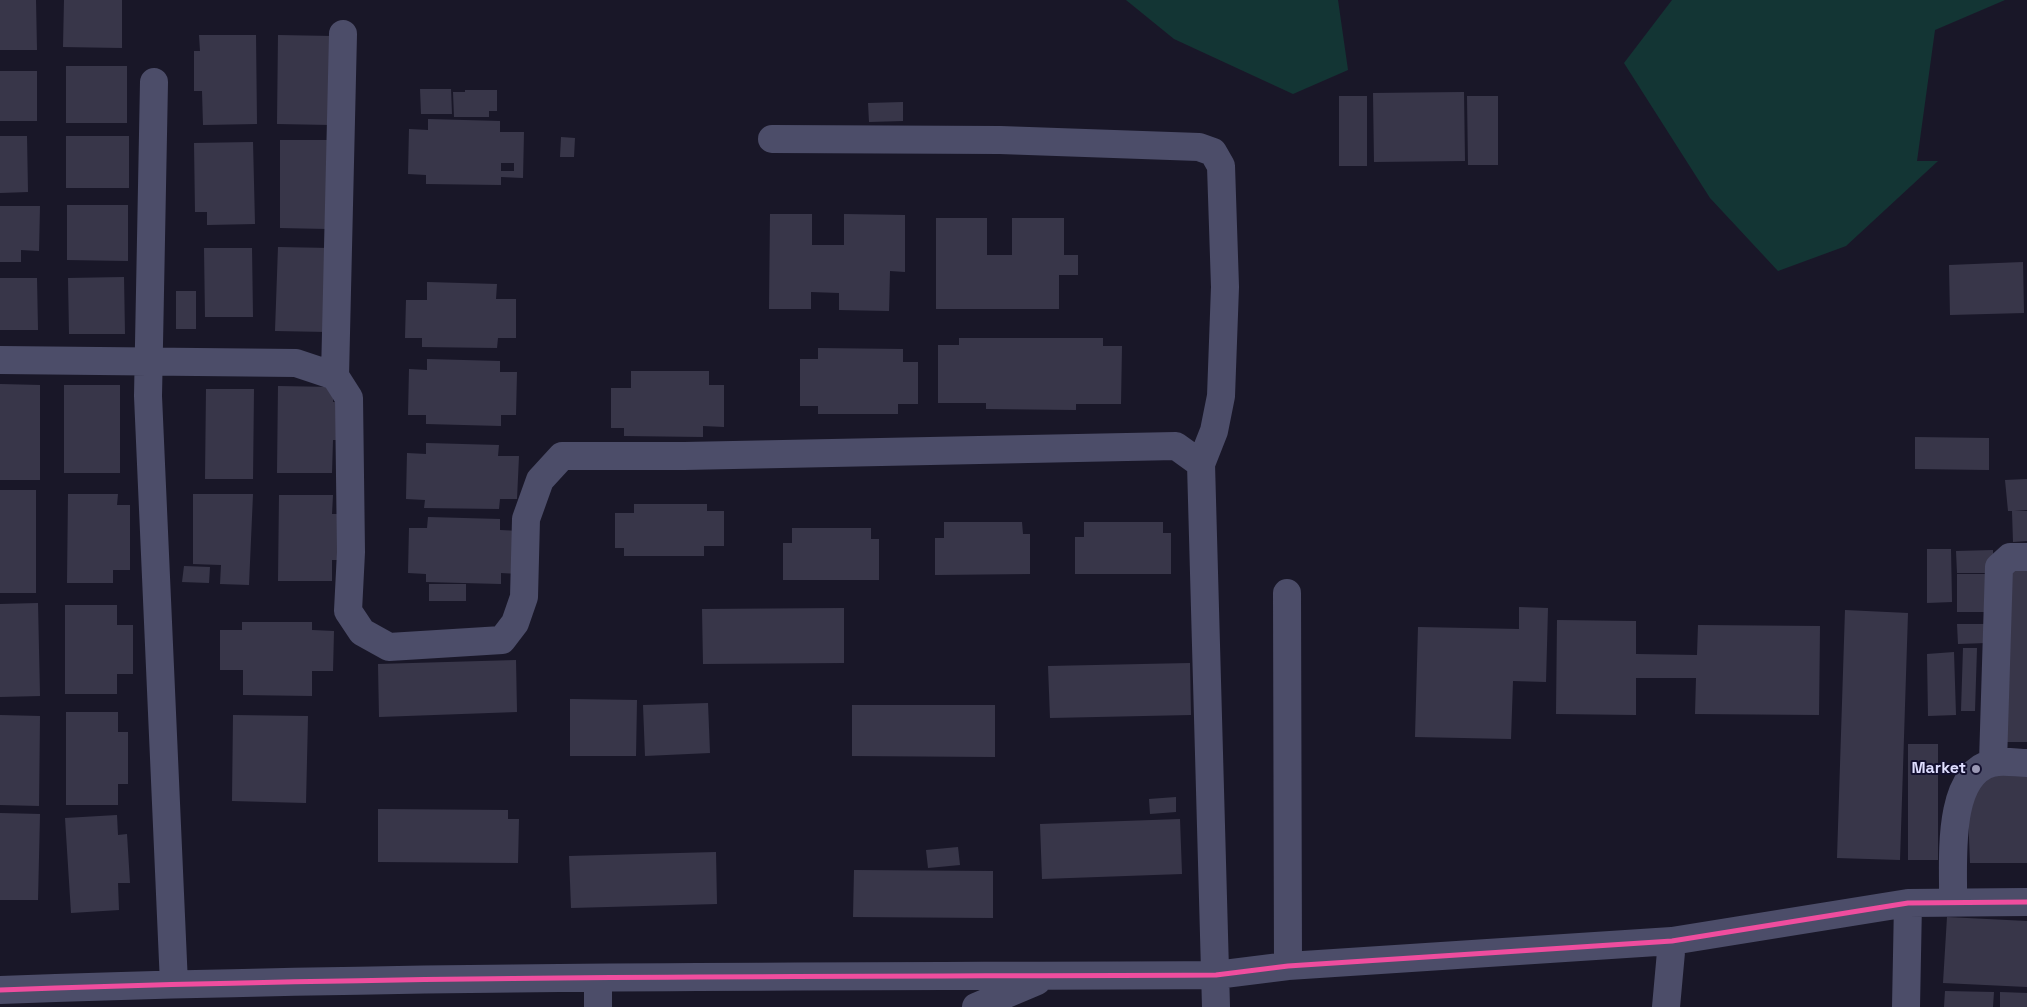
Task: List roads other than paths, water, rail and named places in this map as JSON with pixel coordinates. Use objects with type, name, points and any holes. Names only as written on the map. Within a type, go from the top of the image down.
[{"type":"street","points":[[344,34],[335,376],[349,398],[351,552],[348,611],[362,632],[389,647],[502,640],[515,623],[524,597],[526,519],[540,480],[562,456],[684,456],[1176,446],[1202,464]]},
{"type":"street","points":[[154,82],[148,396],[174,984]]},
{"type":"street","points":[[772,139],[1000,140],[1199,147],[1213,152],[1221,166],[1224,278],[1221,396],[1214,431],[1202,464],[1216,1007]]},
{"type":"street","points":[[0,360],[296,364],[335,376]]},
{"type":"street","points":[[1993,762],[1999,567],[2010,557],[2027,557]]},
{"type":"street","points":[[1287,592],[1288,966]]},
{"type":"street","points":[[1953,902],[1956,812],[1964,788],[1976,770],[1993,762],[2027,763]]},
{"type":"street","points":[[0,990],[174,984],[598,978],[1216,976],[1288,966],[1672,942],[1908,903],[2027,902]]},
{"type":"street","points":[[1906,1007],[1908,903]]},
{"type":"street","points":[[1666,1007],[1672,942]]},
{"type":"street","points":[[976,1007],[1049,976]]},
{"type":"street","points":[[598,978],[598,1007]]},
{"type":"place","name":"Market","points":[[1976,769]]}]
